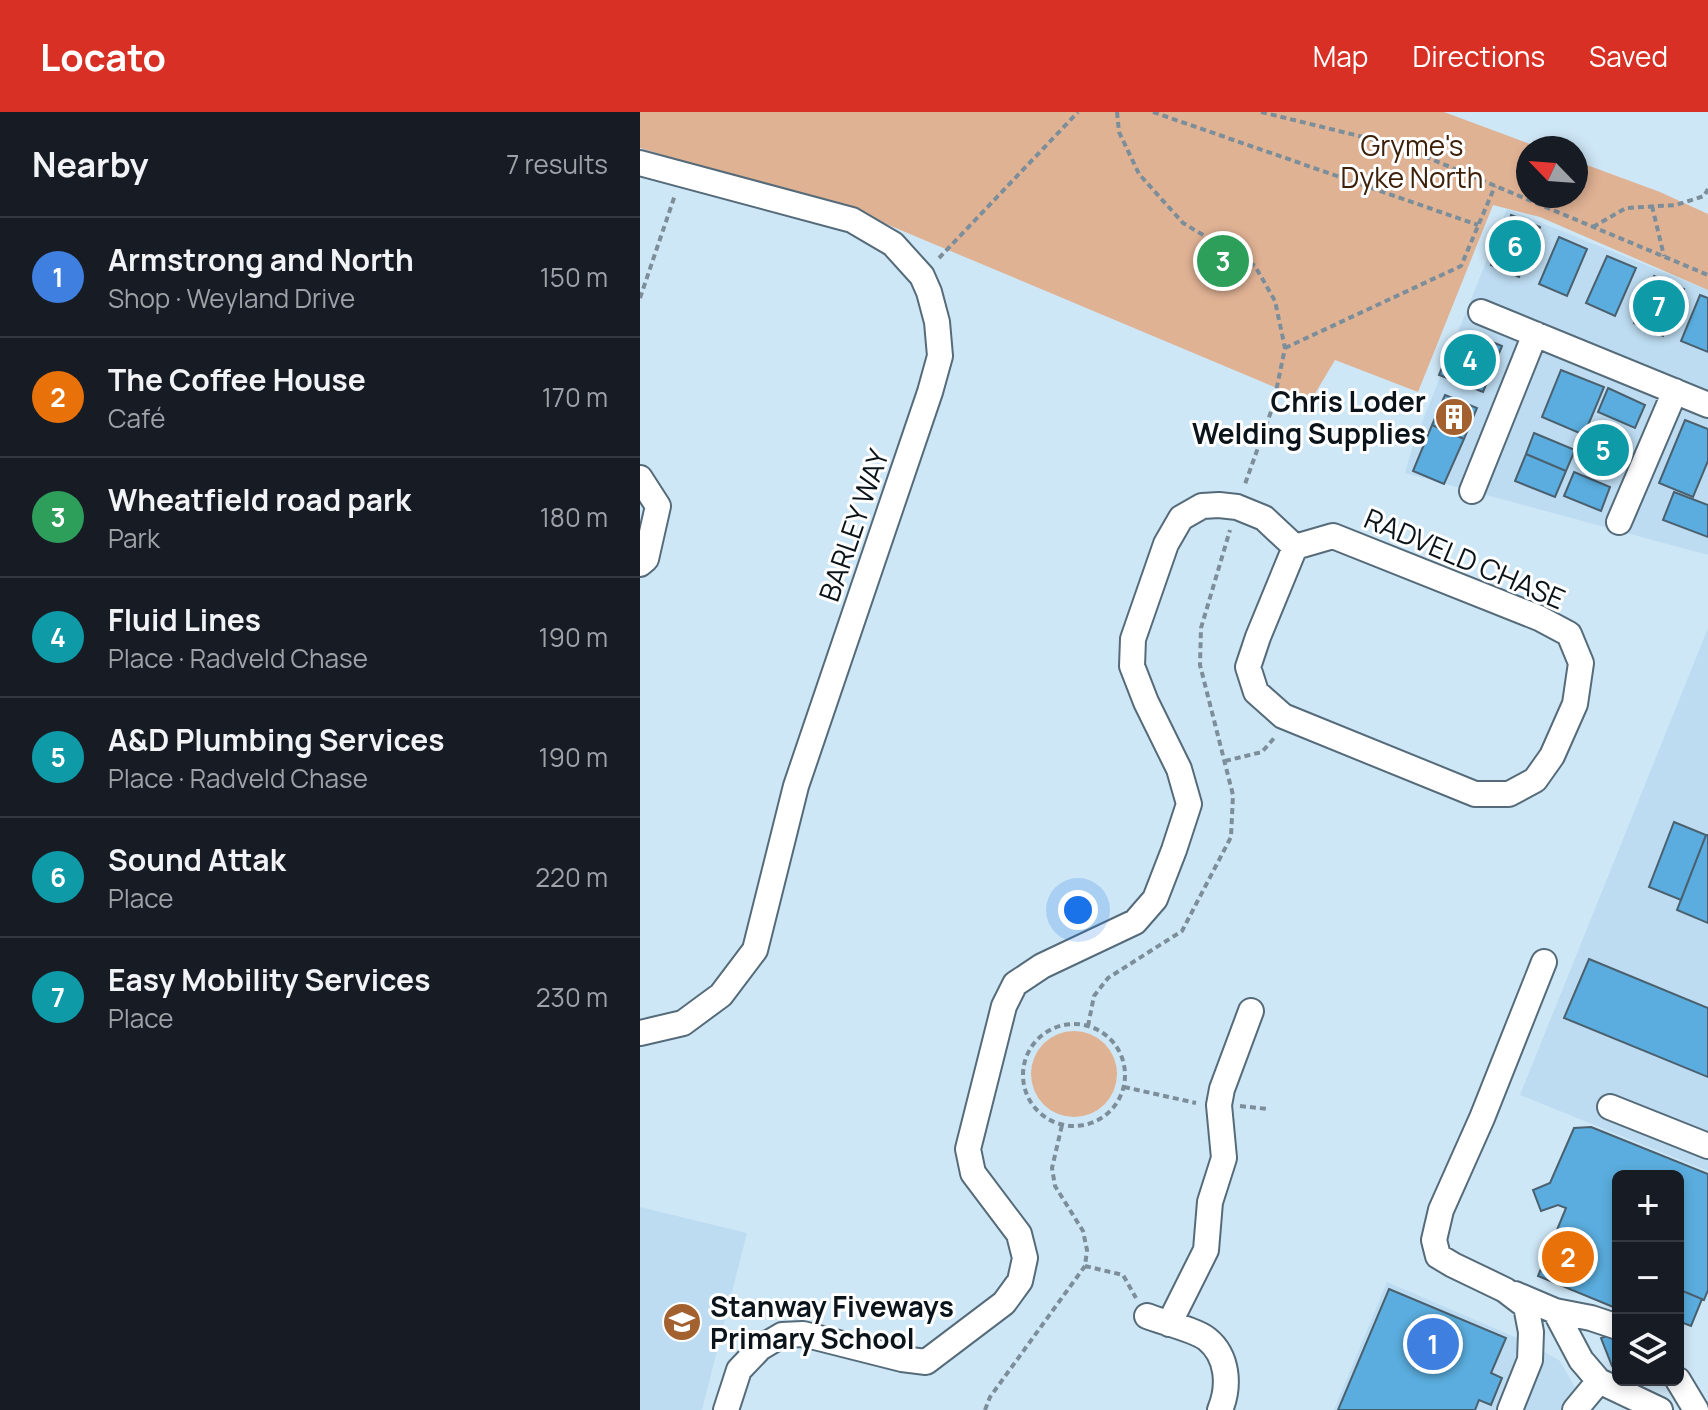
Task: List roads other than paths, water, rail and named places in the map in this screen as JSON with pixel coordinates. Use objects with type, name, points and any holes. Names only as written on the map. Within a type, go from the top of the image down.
[{"type":"street","name":"BARLEY WAY","points":[[640,163],[852,220],[893,244],[922,276],[929,292],[937,322],[940,356],[796,786],[755,950],[721,995],[683,1023],[640,1033]]},
{"type":"street","points":[[1481,312],[1708,405]]},
{"type":"street","points":[[1472,491],[1535,334]]},
{"type":"street","points":[[1619,522],[1675,391]]},
{"type":"street","points":[[640,478],[658,506],[646,559],[640,564]]},
{"type":"street","points":[[726,1410],[739,1370],[760,1348],[782,1335],[803,1334],[902,1359],[926,1362],[1004,1303],[1020,1281],[1025,1258],[1019,1234],[973,1173],[968,1149],[1004,1006],[1015,984],[1042,966],[1135,922],[1155,899],[1174,850],[1189,804],[1179,769],[1132,666],[1133,639],[1166,544],[1181,518],[1202,506],[1219,505],[1237,507],[1264,518],[1295,547]]},
{"type":"street","name":"RADVELD CHASE","points":[[1333,536],[1539,618],[1569,634],[1581,663],[1575,704],[1552,756],[1535,780],[1509,794],[1475,794],[1283,716],[1256,692],[1248,667],[1295,547],[1333,536]]},
{"type":"street","points":[[1544,962],[1482,1118],[1441,1210],[1434,1240],[1438,1256],[1505,1290],[1555,1311],[1612,1325]]},
{"type":"street","points":[[1220,1410],[1227,1375],[1220,1354],[1206,1338],[1158,1320],[1206,1250],[1210,1202],[1224,1158],[1219,1105],[1222,1089],[1251,1011]]},
{"type":"street","points":[[1610,1107],[1708,1146]]},
{"type":"street","points":[[1505,1290],[1526,1306],[1531,1332],[1530,1360],[1510,1410]]},
{"type":"street","points":[[1555,1311],[1581,1360],[1599,1381],[1660,1410]]},
{"type":"street","points":[[1575,1410],[1599,1381]]},
{"type":"street","points":[[1682,1386],[1696,1410]]},
{"type":"place","name":"Sound Attak","points":[[1515,246]]},
{"type":"place","name":"Wheatfield road park","points":[[1223,261]]},
{"type":"place","name":"Easy Mobility Services","points":[[1659,306]]},
{"type":"place","name":"Fluid Lines","points":[[1470,360]]},
{"type":"place","name":"Chris Loder Welding Supplies","points":[[1454,417]]},
{"type":"place","name":"A&D Plumbing Services","points":[[1603,450]]},
{"type":"place","name":"The Coffee House","points":[[1568,1257]]},
{"type":"place","name":"Stanway Fiveways Primary School","points":[[682,1322]]},
{"type":"place","name":"Armstrong and North","points":[[1433,1344]]},
{"type":"park label","name":"Gryme's Dyke North","points":[[1412,161]]}]
